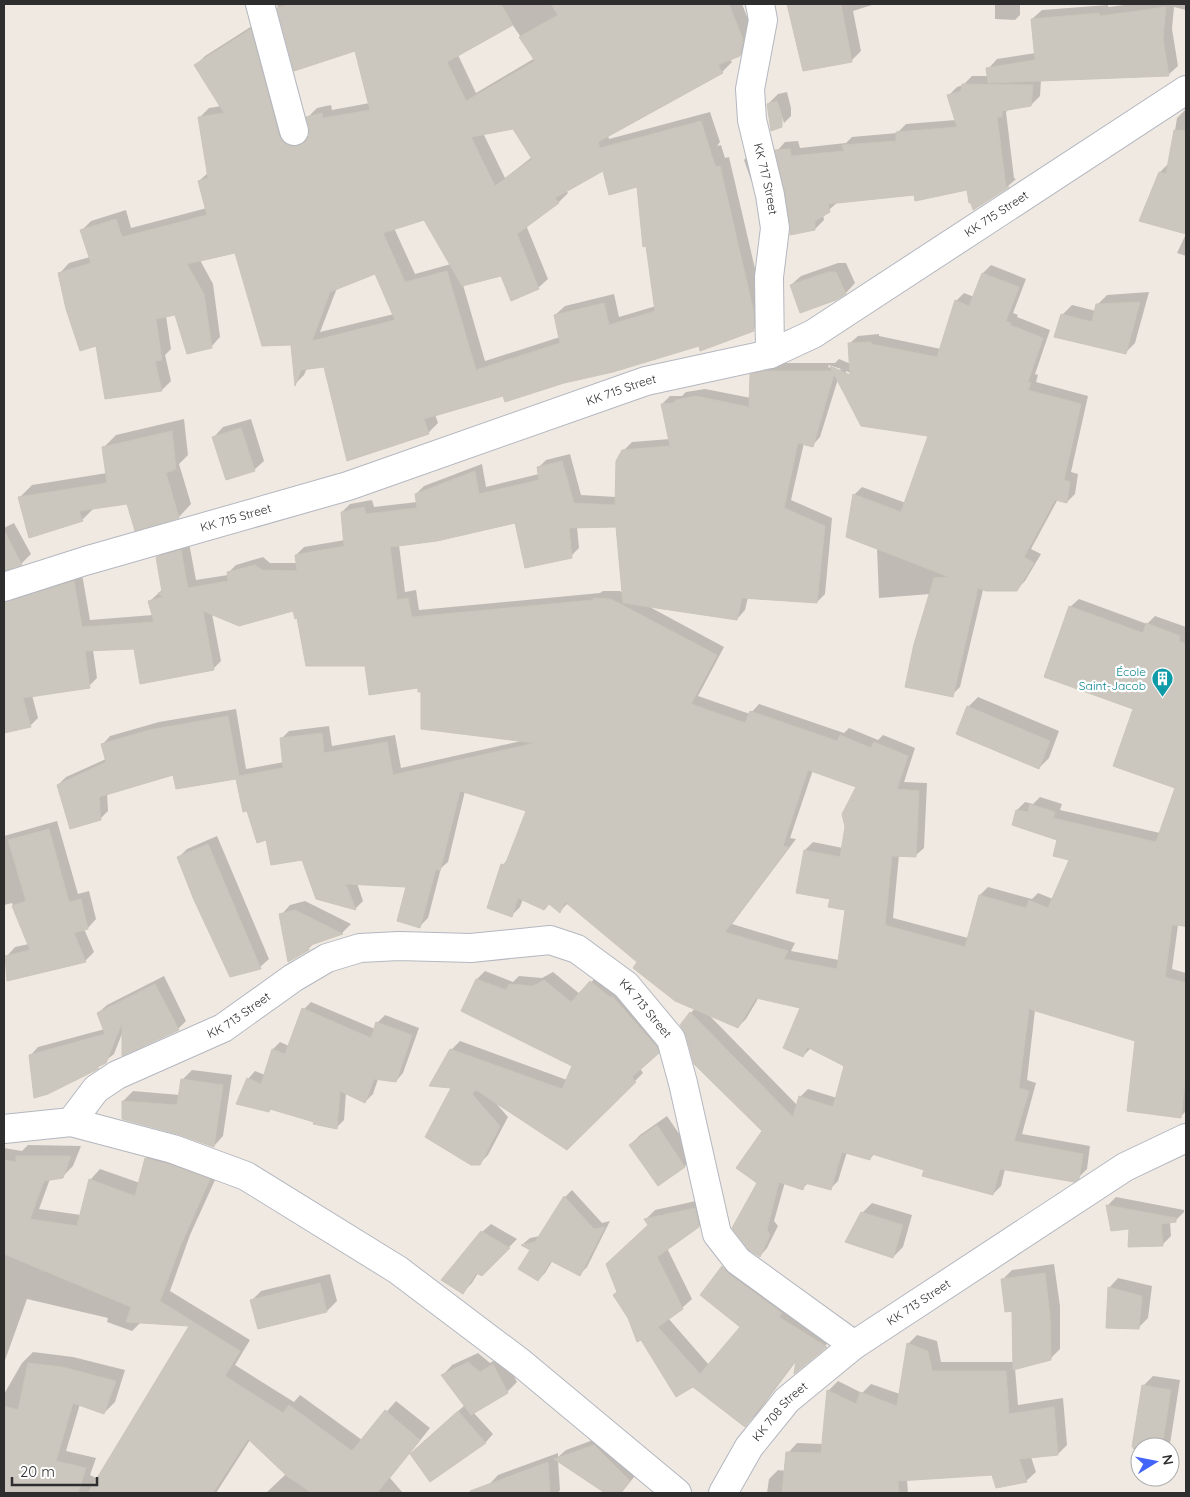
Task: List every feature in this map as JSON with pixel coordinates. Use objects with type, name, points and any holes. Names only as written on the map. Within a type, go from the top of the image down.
[{"type":"street","points":[[260,4],[294,131]]},
{"type":"street","name":"KK 717 Street","points":[[760,4],[763,20],[750,89],[752,120],[770,196],[775,228],[769,277],[770,354]]},
{"type":"street","name":"KK 715 Street","points":[[4,587],[85,561],[348,486],[646,381],[770,354],[828,325],[1186,90]]},
{"type":"street","name":"KK 713 Street","points":[[71,1122],[96,1089],[117,1075],[224,1028],[293,978],[327,958],[360,948],[399,946],[472,948],[550,940],[578,949],[626,985],[671,1039],[683,1083],[717,1234],[738,1261],[854,1345],[1124,1167],[1186,1138]]},
{"type":"street","points":[[4,1129],[71,1122],[173,1149],[246,1176],[398,1270],[521,1363],[677,1493]]},
{"type":"street","name":"KK 708 Street","points":[[723,1493],[749,1448],[787,1400],[854,1345]]},
{"type":"building","points":[[289,4],[501,4],[513,25],[447,62],[466,101],[535,61],[519,37],[558,15],[551,4],[729,4],[743,40],[740,56],[718,65],[723,73],[598,142],[600,148],[701,121],[710,154],[716,167],[720,166],[754,313],[754,331],[700,351],[699,346],[613,372],[564,383],[505,402],[503,396],[424,419],[429,434],[347,461],[324,367],[301,370],[295,386],[291,345],[262,346],[235,253],[187,264],[204,294],[212,348],[187,354],[175,315],[156,319],[162,360],[155,361],[162,391],[105,399],[96,346],[80,351],[66,309],[58,273],[91,263],[80,230],[116,219],[122,237],[207,215],[198,181],[208,178],[198,117],[224,113],[194,65],[251,29],[279,135],[283,142],[290,146],[298,146],[305,142],[309,136],[306,117],[322,113],[323,118],[370,110],[355,51],[294,71],[277,8]],"holes":[[[513,129],[532,159],[495,186],[471,137]],[[603,171],[609,195],[637,187],[643,247],[646,246],[655,311],[609,325],[604,303],[554,315],[560,343],[476,370],[447,271],[405,282],[383,233],[424,220],[462,286],[501,276],[511,301],[539,289],[517,234],[559,203],[555,198]],[[375,274],[395,320],[312,341],[330,292]]]},
{"type":"building","points":[[787,4],[841,4],[852,62],[803,71]]},
{"type":"building","points":[[1166,7],[1163,39],[1169,76],[988,83],[986,68],[1035,60],[1031,19],[1099,13],[1100,16]]},
{"type":"building","points":[[962,84],[1033,85],[1031,106],[1002,111],[1002,117],[997,117],[1006,187],[1009,187],[973,210],[971,203],[969,203],[967,190],[915,201],[914,195],[828,204],[830,212],[815,221],[815,230],[790,235],[785,193],[775,150],[790,149],[791,156],[844,151],[842,145],[896,141],[896,132],[957,127],[947,95],[961,91]]},
{"type":"building","points":[[777,101],[782,118],[782,127],[771,131],[767,104]]},
{"type":"building","points":[[1174,130],[1186,131],[1186,234],[1139,221],[1159,172],[1166,174]]},
{"type":"building","points":[[828,272],[836,272],[846,294],[836,300],[800,313],[790,285]]},
{"type":"building","points":[[982,273],[1019,287],[1006,321],[1011,323],[1010,325],[1043,338],[1028,382],[1031,383],[1028,390],[1081,404],[1064,480],[1070,482],[1067,503],[1055,500],[1024,557],[1034,563],[1017,591],[986,591],[978,588],[953,697],[905,687],[914,644],[934,578],[949,577],[846,537],[853,494],[901,512],[928,436],[861,426],[834,374],[813,447],[798,443],[784,508],[825,526],[817,603],[742,598],[737,620],[623,603],[616,527],[569,528],[572,558],[525,568],[515,523],[437,541],[390,547],[397,600],[408,598],[412,617],[593,600],[593,598],[611,599],[717,655],[691,704],[745,723],[750,711],[837,741],[840,735],[871,748],[874,742],[908,756],[897,789],[919,791],[916,857],[892,856],[885,925],[965,947],[979,895],[1026,908],[1029,900],[1048,908],[1069,860],[1053,856],[1057,840],[1012,825],[1016,810],[1028,812],[1030,804],[1055,812],[1053,818],[1156,842],[1175,788],[1113,766],[1133,709],[1044,677],[1069,606],[1143,633],[1146,623],[1180,636],[1179,641],[1186,644],[1186,926],[1172,925],[1165,977],[1186,983],[1186,1071],[1181,1118],[1127,1111],[1135,1041],[1029,1009],[1019,1088],[1029,1091],[1014,1141],[1083,1154],[1079,1179],[1074,1182],[1000,1169],[993,1195],[922,1176],[924,1170],[872,1154],[870,1160],[842,1152],[831,1190],[805,1183],[803,1190],[779,1182],[767,1230],[770,1235],[760,1257],[749,1250],[732,1228],[757,1183],[736,1168],[762,1131],[694,1064],[686,1035],[680,1025],[690,1012],[793,1117],[799,1096],[833,1107],[844,1066],[807,1047],[803,1057],[783,1048],[800,1008],[756,998],[738,1028],[675,1001],[633,968],[637,962],[565,902],[560,913],[549,904],[544,910],[518,898],[512,917],[487,908],[501,864],[505,865],[526,811],[460,791],[440,871],[436,869],[420,928],[397,921],[406,887],[346,884],[356,910],[316,899],[302,860],[271,865],[266,840],[257,843],[247,811],[243,812],[236,779],[176,789],[173,775],[99,797],[101,820],[70,829],[57,785],[106,762],[101,744],[149,730],[228,716],[239,776],[283,768],[280,738],[322,733],[324,753],[387,742],[393,775],[535,743],[421,729],[421,692],[418,692],[418,688],[369,695],[365,666],[306,666],[297,618],[295,619],[293,611],[239,626],[203,611],[214,670],[140,684],[134,649],[85,651],[90,688],[23,698],[31,727],[4,733],[4,602],[74,581],[82,627],[154,622],[148,601],[163,597],[158,593],[162,592],[156,557],[181,550],[188,588],[228,581],[227,572],[255,565],[262,570],[297,571],[295,555],[344,546],[341,512],[364,507],[366,514],[417,508],[415,494],[475,471],[479,494],[539,480],[537,467],[562,461],[574,503],[615,505],[616,461],[622,450],[670,446],[661,404],[673,403],[676,400],[696,396],[749,407],[750,374],[765,371],[832,371],[830,366],[850,375],[848,343],[871,342],[871,344],[937,357],[955,300],[969,306]],"holes":[[[808,770],[856,787],[842,814],[845,827],[840,857],[804,850],[796,893],[830,899],[828,907],[845,910],[837,969],[784,959],[788,951],[725,932],[789,847],[783,846]]]},
{"type":"building","points":[[1140,302],[1126,354],[1054,337],[1061,314],[1092,322],[1096,304]]},
{"type":"building","points":[[241,428],[255,471],[226,480],[212,437]]},
{"type":"building","points":[[172,431],[176,469],[166,473],[179,518],[135,531],[127,504],[79,511],[83,521],[29,538],[18,497],[107,483],[102,447]]},
{"type":"building","points":[[4,530],[22,565],[4,571]]},
{"type":"building","points":[[967,706],[1050,741],[1039,769],[956,734]]},
{"type":"building","points":[[49,829],[69,902],[81,899],[88,929],[74,933],[86,962],[7,981],[5,956],[30,950],[12,906],[26,901],[8,840]]},
{"type":"building","points":[[208,844],[261,969],[230,977],[194,900],[177,857]]},
{"type":"building","points":[[295,910],[343,934],[308,946],[309,950],[288,962],[279,914]]},
{"type":"building","points":[[476,979],[506,990],[509,984],[533,986],[544,980],[571,1002],[590,981],[611,998],[612,996],[657,1047],[659,1053],[632,1077],[636,1082],[567,1150],[476,1090],[472,1094],[500,1126],[480,1165],[471,1165],[425,1137],[451,1088],[429,1086],[450,1049],[562,1089],[572,1066],[461,1011]]},
{"type":"building","points":[[155,984],[179,1030],[122,1056],[122,1023],[106,1063],[48,1094],[34,1098],[29,1055],[105,1034],[97,1013]]},
{"type":"building","points":[[302,1008],[371,1038],[376,1022],[412,1035],[396,1082],[374,1079],[365,1103],[340,1091],[337,1129],[313,1124],[314,1122],[270,1109],[269,1112],[236,1104],[247,1078],[261,1084],[272,1049],[285,1054]]},
{"type":"building","points":[[181,1079],[223,1085],[214,1147],[177,1134],[122,1119],[122,1101],[177,1105]]},
{"type":"building","points":[[657,1125],[685,1167],[658,1186],[629,1145]]},
{"type":"building","points":[[16,1156],[71,1156],[63,1178],[44,1181],[30,1219],[77,1226],[89,1179],[135,1196],[145,1158],[210,1179],[180,1247],[160,1301],[240,1351],[225,1376],[283,1413],[289,1405],[352,1451],[385,1410],[420,1440],[377,1493],[312,1493],[288,1477],[248,1439],[213,1493],[88,1493],[189,1326],[126,1322],[131,1307],[4,1254],[4,1160],[16,1162]]},
{"type":"building","points":[[564,1196],[594,1229],[605,1227],[580,1276],[551,1261],[538,1281],[518,1269],[530,1250],[521,1245],[535,1242]]},
{"type":"building","points":[[1106,1205],[1176,1218],[1176,1222],[1161,1224],[1163,1246],[1128,1247],[1129,1229],[1111,1231]]},
{"type":"building","points":[[695,1208],[699,1227],[657,1257],[683,1309],[658,1327],[700,1374],[740,1327],[700,1295],[722,1266],[729,1274],[782,1313],[779,1317],[827,1347],[794,1374],[796,1360],[745,1427],[693,1387],[676,1397],[641,1340],[637,1342],[628,1318],[613,1295],[617,1292],[606,1264],[648,1225],[644,1219]]},
{"type":"building","points":[[861,1212],[903,1225],[893,1258],[845,1242]]},
{"type":"building","points":[[481,1231],[510,1248],[482,1276],[476,1273],[463,1294],[441,1280]]},
{"type":"building","points":[[1045,1273],[1050,1316],[1051,1360],[1013,1370],[1012,1311],[1005,1312],[1001,1279]]},
{"type":"building","points":[[320,1283],[327,1312],[258,1329],[250,1300]]},
{"type":"building","points":[[1108,1287],[1142,1296],[1139,1329],[1106,1328]]},
{"type":"building","points":[[907,1343],[928,1351],[932,1371],[1006,1371],[1009,1414],[1054,1407],[1058,1455],[1019,1459],[1027,1482],[996,1488],[992,1475],[898,1481],[899,1493],[782,1493],[786,1452],[821,1453],[827,1390],[856,1404],[860,1392],[897,1406]]},
{"type":"building","points":[[468,1362],[480,1372],[493,1364],[508,1393],[471,1415],[441,1375]]},
{"type":"building","points":[[28,1363],[62,1367],[116,1381],[104,1414],[73,1403],[56,1461],[86,1468],[78,1493],[4,1493],[4,1406],[18,1410]]},
{"type":"building","points":[[1142,1385],[1171,1390],[1164,1437],[1134,1437]]},
{"type":"building","points":[[458,1411],[486,1443],[430,1482],[410,1454]]},
{"type":"building","points":[[594,1445],[630,1481],[621,1493],[605,1493],[554,1459]]},
{"type":"building","points":[[548,1462],[550,1493],[470,1493],[470,1491]]},
{"type":"place","name":"École Saint-Jacob","points":[[1162,698]]}]
